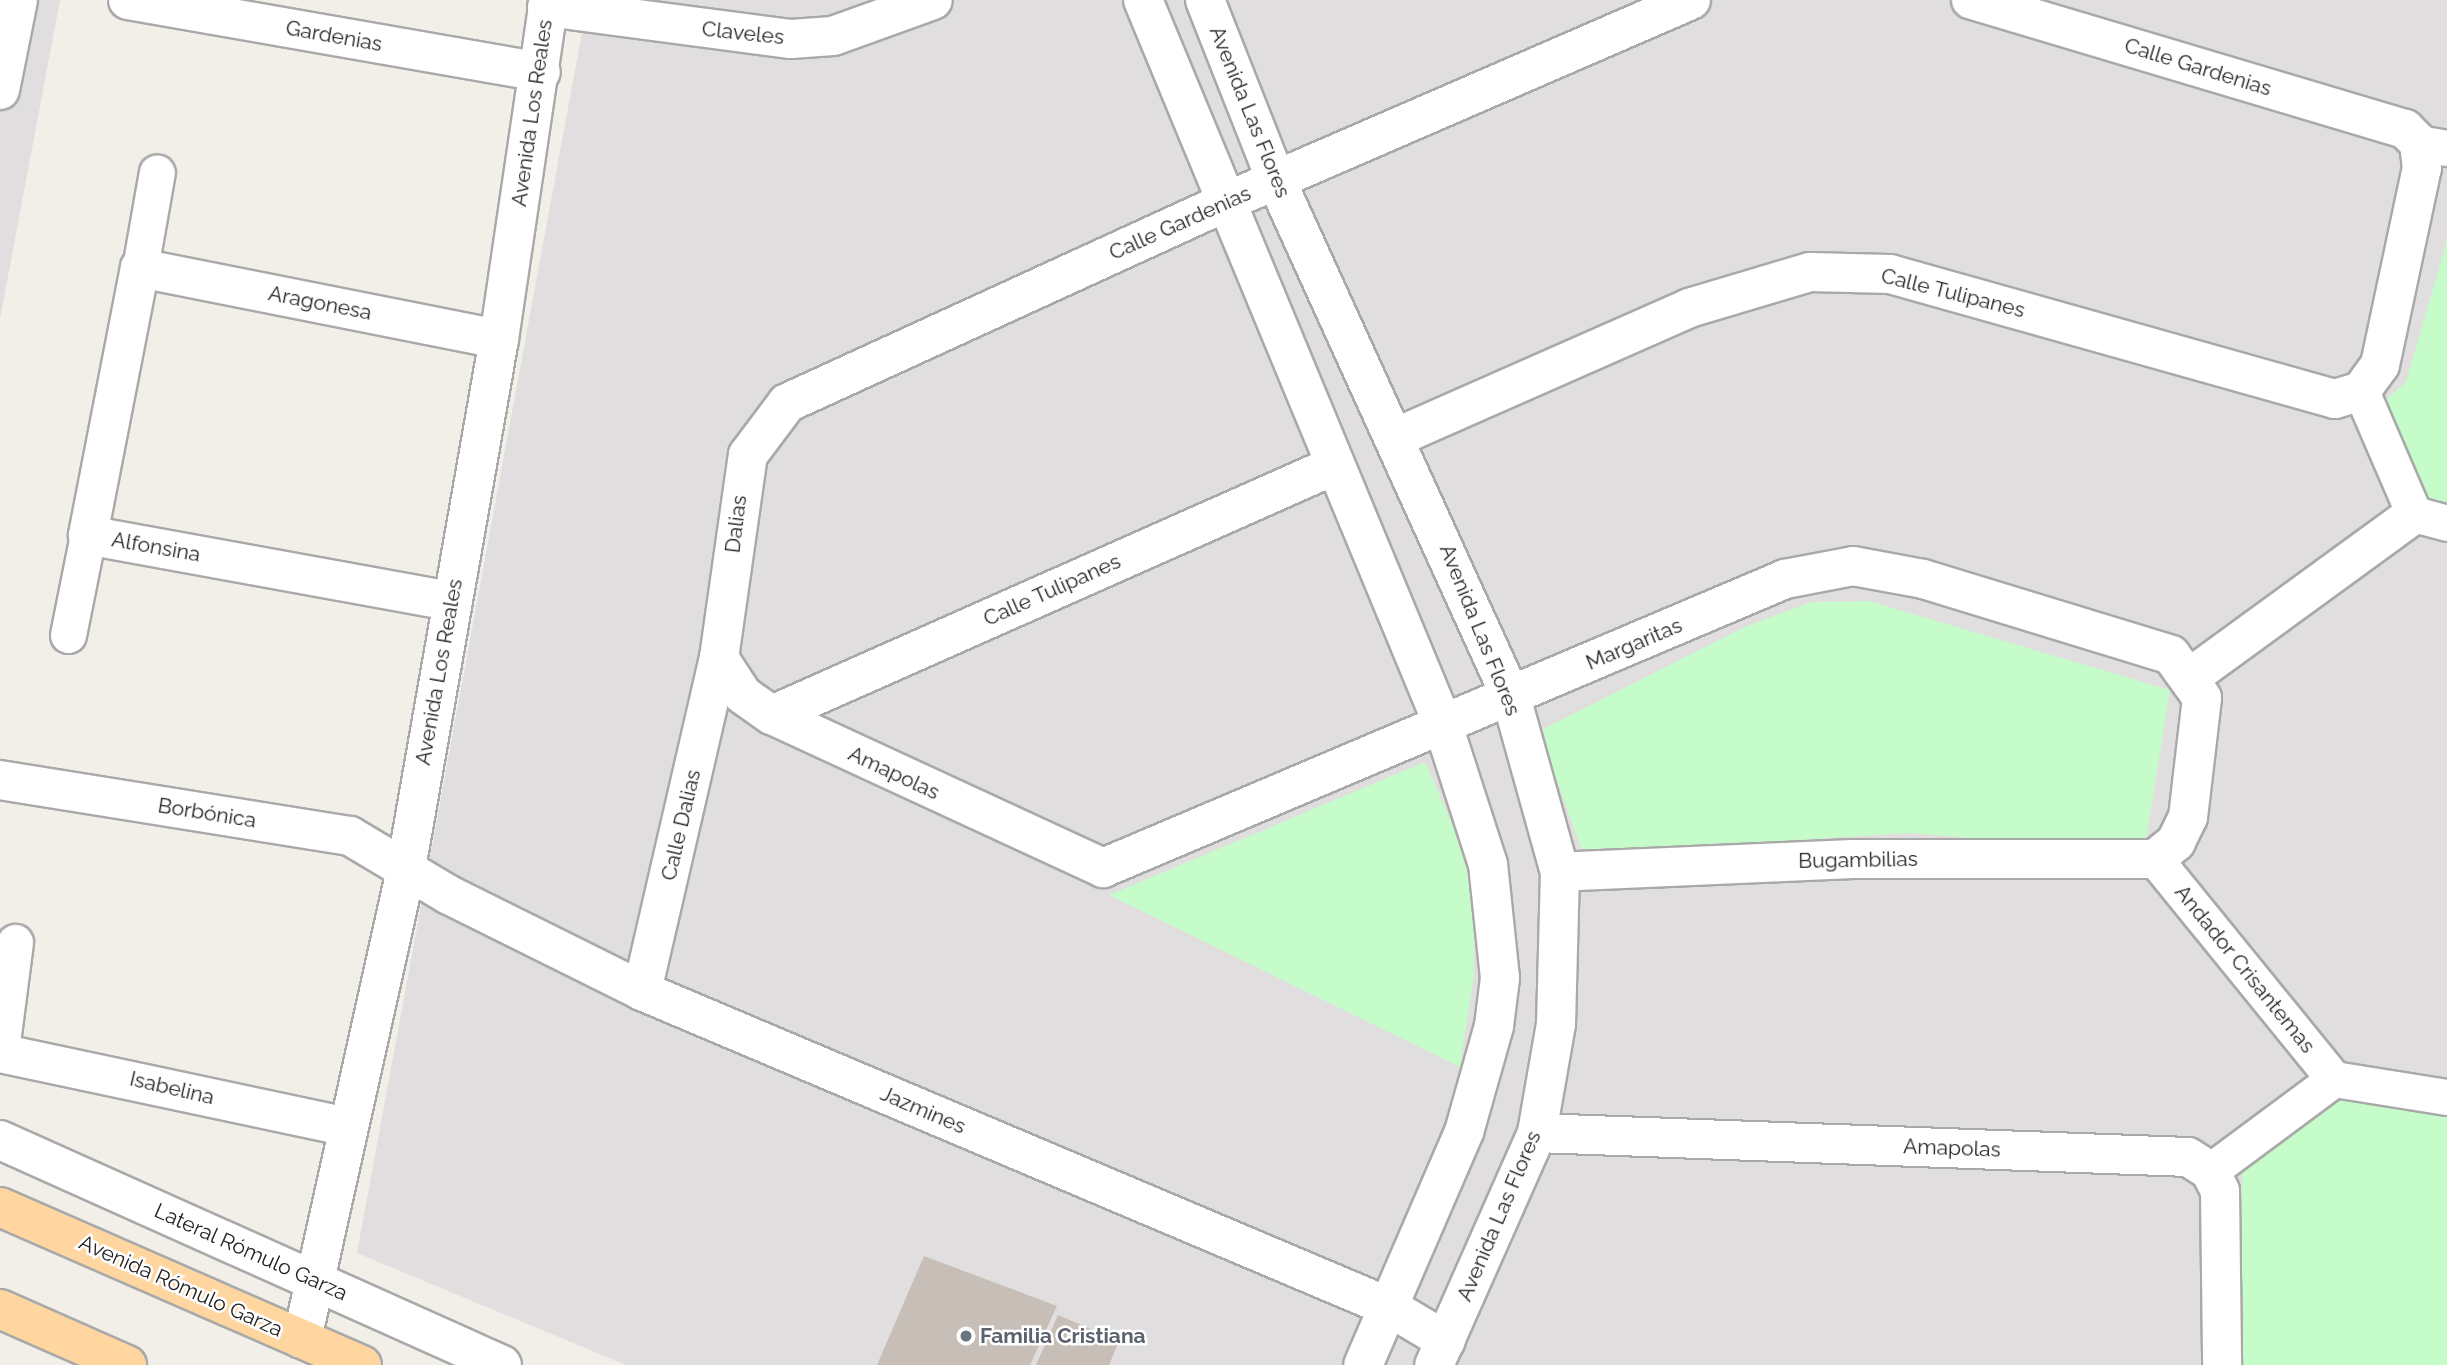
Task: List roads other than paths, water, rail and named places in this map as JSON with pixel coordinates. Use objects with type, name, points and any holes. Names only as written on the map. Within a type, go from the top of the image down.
[{"type":"main road","name":"Avenida Rómulo Garza","points":[[0,1207],[362,1365]]},
{"type":"main road","points":[[0,1309],[127,1365]]},
{"type":"street","points":[[0,90],[18,0]]},
{"type":"street","name":"Gardenias","points":[[128,0],[541,72]]},
{"type":"street","name":"Claveles","points":[[548,4],[792,39],[833,36],[933,0]]},
{"type":"street","points":[[1143,0],[1223,203],[1442,722],[1488,864],[1500,978],[1494,1026],[1464,1132],[1363,1365]]},
{"type":"street","name":"Avenida Las Flores","points":[[1205,0],[1276,180],[1398,437],[1511,697],[1560,872],[1556,1024],[1537,1133],[1440,1353]]},
{"type":"street","name":"Calle Gardenias","points":[[787,403],[1223,203],[1691,0]]},
{"type":"street","name":"Calle Gardenias","points":[[1972,0],[2405,129],[2433,146]]},
{"type":"street","name":"Avenida Los Reales","points":[[302,1339],[319,1282],[347,1127],[406,868],[450,601],[499,339],[541,72],[548,4]]},
{"type":"street","points":[[2155,859],[2176,842],[2188,817],[2202,698],[2192,676],[2430,518],[2361,391],[2380,365],[2422,167],[2433,146]]},
{"type":"street","points":[[140,268],[157,172]]},
{"type":"street","name":"Aragonesa","points":[[140,268],[499,339]]},
{"type":"street","name":"Alfonsina","points":[[140,268],[88,535],[450,601]]},
{"type":"street","name":"Calle Tulipanes","points":[[1398,437],[1689,308],[1810,272],[1890,274],[2335,399],[2361,391]]},
{"type":"street","name":"Dalias","points":[[719,658],[748,455],[763,427],[787,403]]},
{"type":"street","name":"Calle Tulipanes","points":[[772,715],[1333,466]]},
{"type":"street","points":[[68,635],[88,535]]},
{"type":"street","name":"Margaritas","points":[[1087,865],[1119,866],[1442,722],[1511,697],[1785,579],[1853,566],[1923,579],[2171,655],[2192,676]]},
{"type":"street","name":"Amapolas","points":[[719,658],[743,695],[772,715],[1087,865]]},
{"type":"street","name":"Calle Dalias","points":[[642,991],[719,658]]},
{"type":"street","name":"Borbónica","points":[[0,780],[350,836],[406,868]]},
{"type":"street","name":"Bugambilias","points":[[1560,872],[1853,859],[2155,859]]},
{"type":"street","name":"Andador Crisantemas","points":[[2155,859],[2334,1079]]},
{"type":"street","name":"Jazmines","points":[[406,868],[642,991],[1389,1307],[1440,1353]]},
{"type":"street","points":[[1,1051],[15,942]]},
{"type":"street","name":"Isabelina","points":[[1,1051],[347,1127]]},
{"type":"street","points":[[2222,1365],[2220,1191],[2210,1171],[2334,1079],[2447,1097]]},
{"type":"street","name":"Amapolas","points":[[1537,1133],[2188,1157],[2210,1171]]},
{"type":"street","name":"Lateral Rómulo Garza","points":[[0,1140],[502,1365]]},
{"type":"place","name":"Familia Cristiana","points":[[966,1336]]}]
